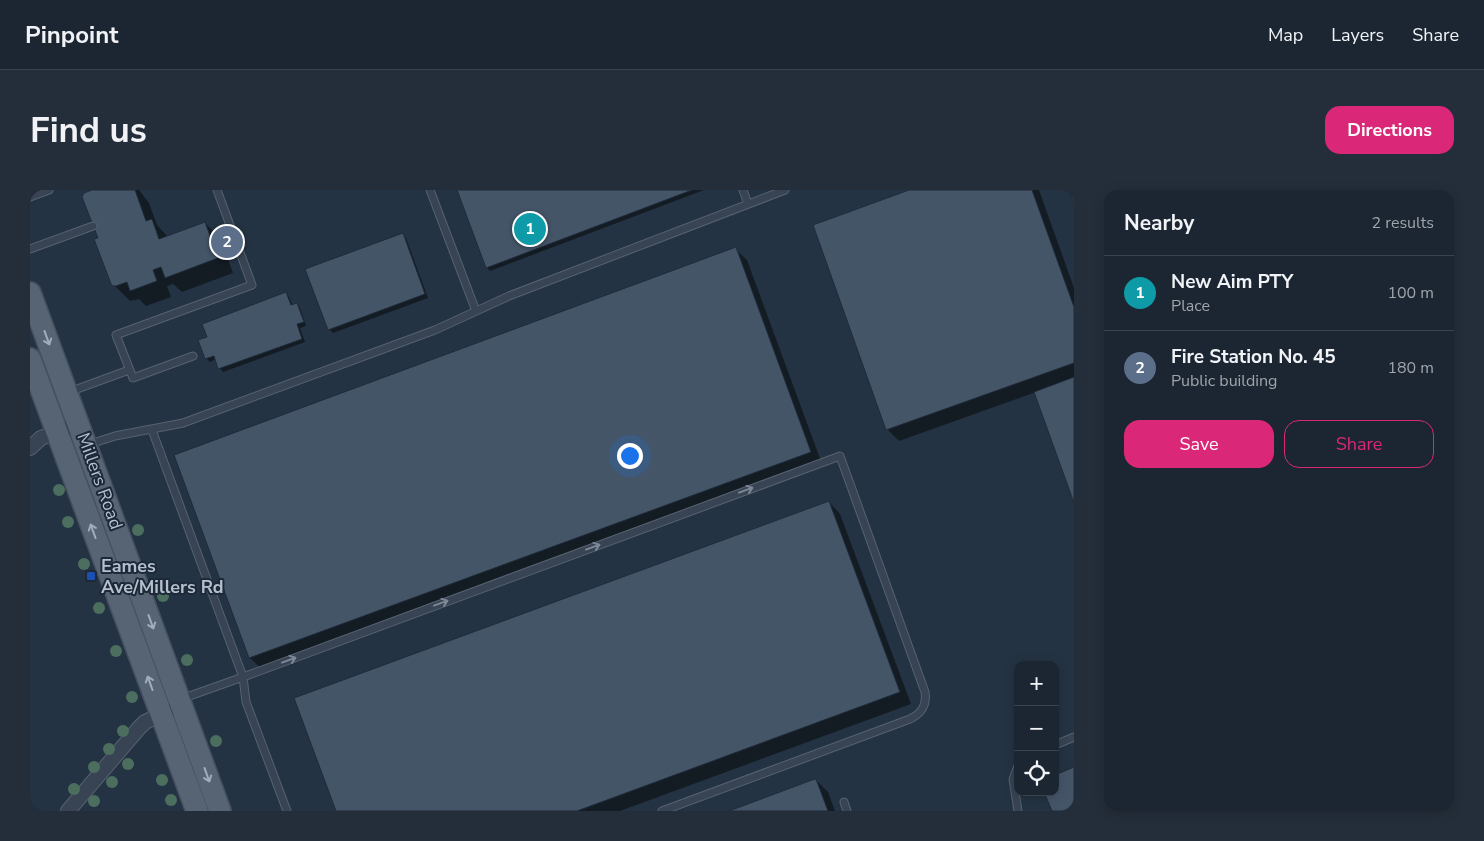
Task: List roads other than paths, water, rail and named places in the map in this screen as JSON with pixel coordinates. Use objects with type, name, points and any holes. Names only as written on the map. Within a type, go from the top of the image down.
[{"type":"main road","name":"Millers Road","points":[[30,292],[220,811]]},
{"type":"main road","name":"Millers Road","points":[[30,359],[197,811]]},
{"type":"street","points":[[30,448],[36,441],[78,424]]},
{"type":"street","points":[[68,811],[145,722],[180,703]]},
{"type":"lane","points":[[30,197],[49,190]]},
{"type":"lane","points":[[193,356],[132,378],[116,335],[252,285],[217,190]]},
{"type":"lane","points":[[430,190],[476,311]]},
{"type":"lane","points":[[742,190],[748,204]]},
{"type":"lane","points":[[86,445],[115,436],[183,423],[436,330],[509,296],[785,190]]},
{"type":"lane","points":[[30,249],[93,226]]},
{"type":"lane","points":[[67,393],[130,370]]},
{"type":"lane","points":[[152,430],[243,677],[246,702],[287,811]]},
{"type":"lane","points":[[180,703],[243,677],[840,456],[925,692],[926,700],[924,706],[920,713],[910,719],[662,811]]},
{"type":"lane","points":[[1059,743],[1074,737]]},
{"type":"lane","points":[[1016,796],[1018,811]]},
{"type":"lane","points":[[844,802],[847,811]]},
{"type":"place","name":"New Aim PTY","points":[[530,229]]},
{"type":"place","name":"Fire Station No. 45","points":[[227,242]]},
{"type":"place","name":"Eames Ave/Millers Rd","points":[[91,576]]}]
